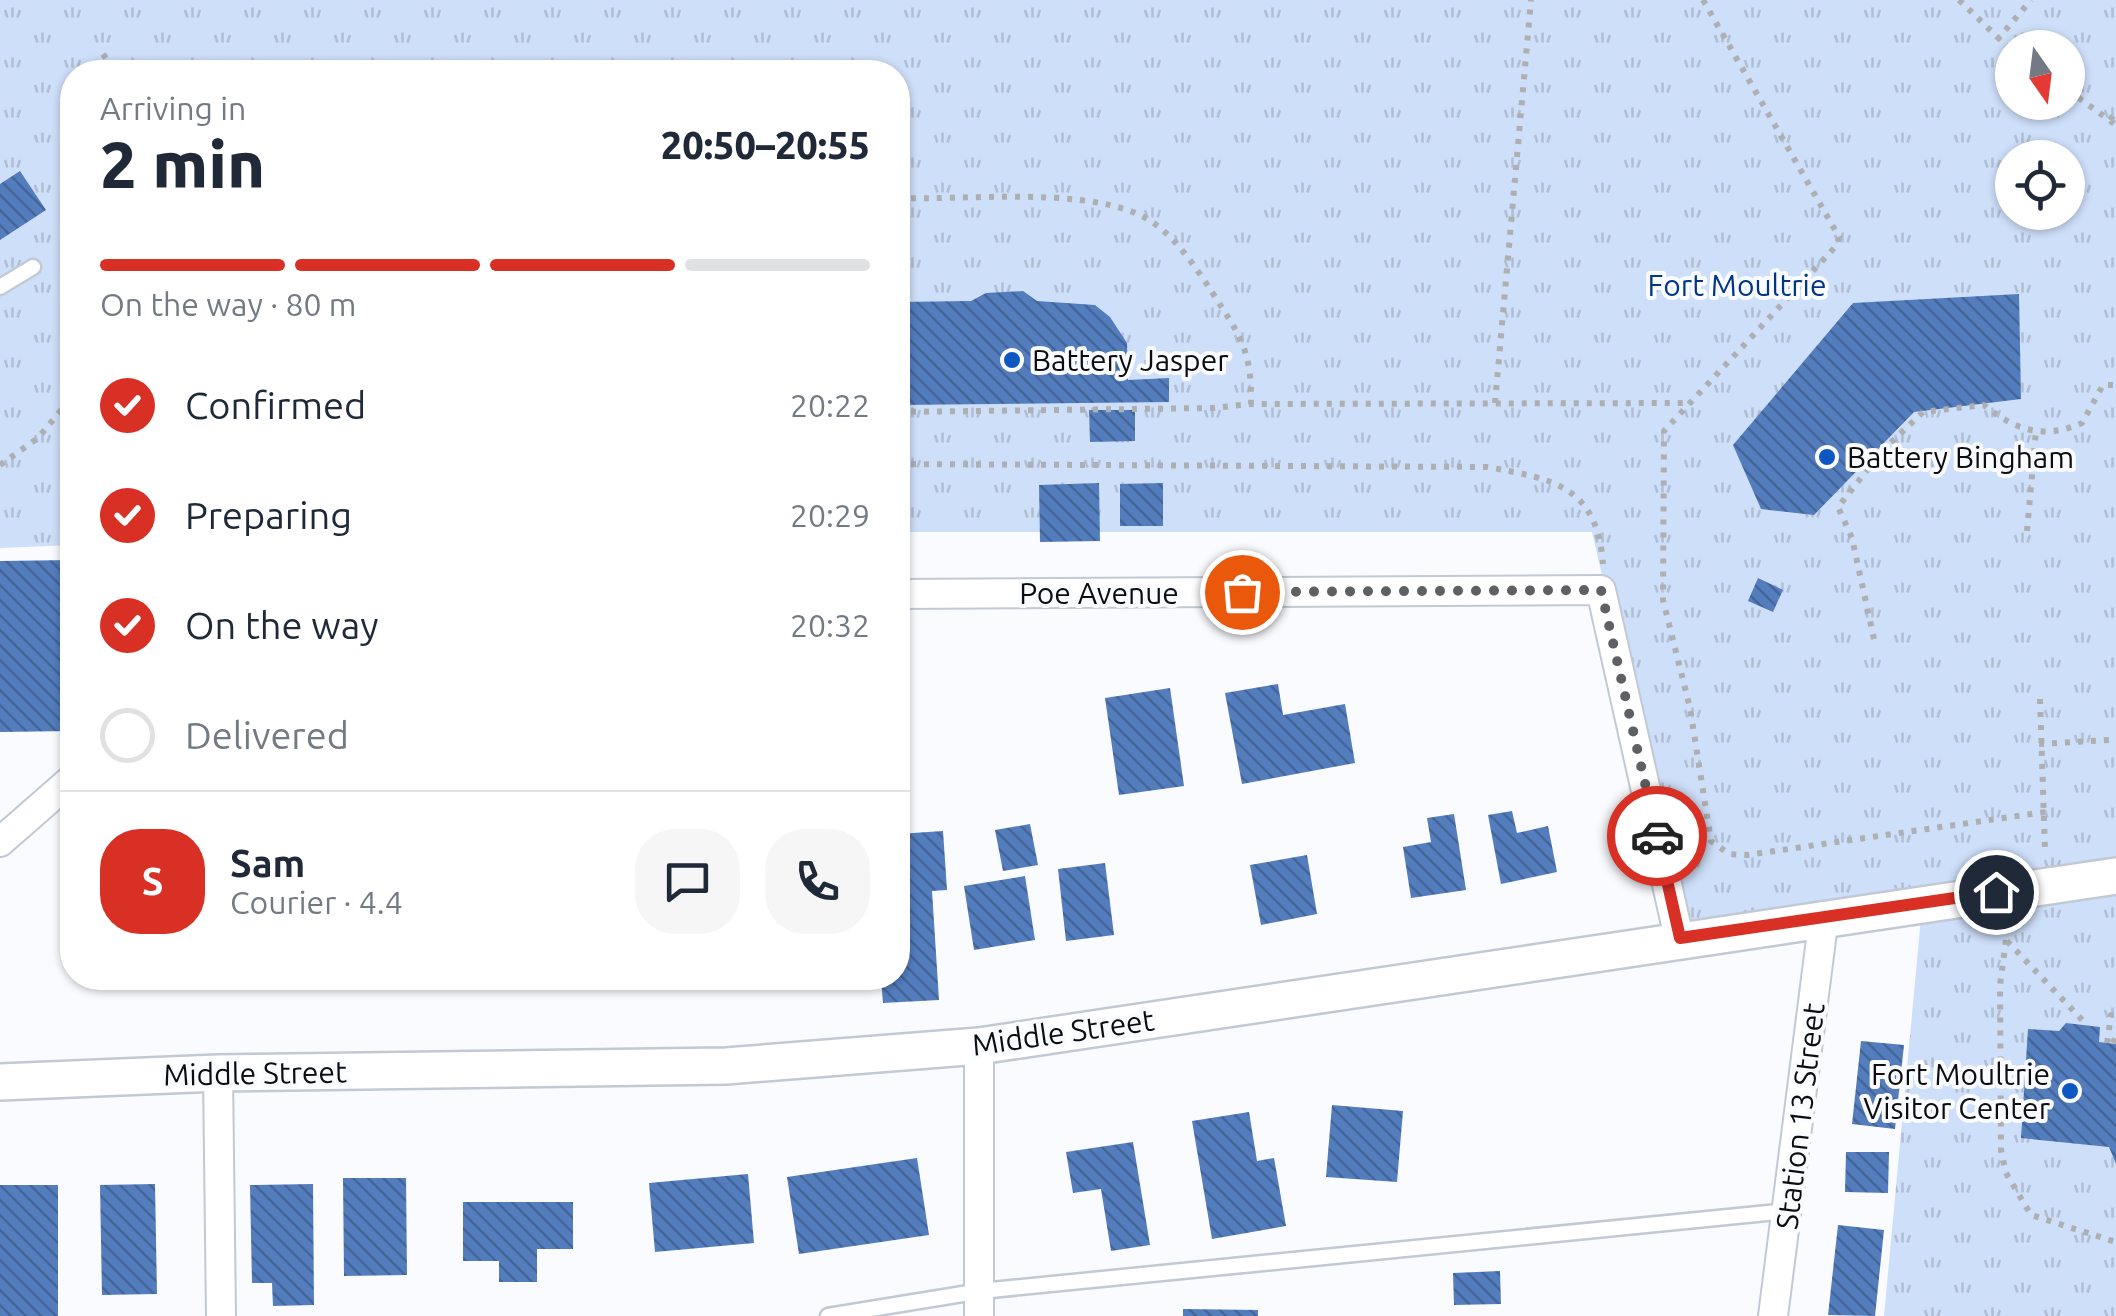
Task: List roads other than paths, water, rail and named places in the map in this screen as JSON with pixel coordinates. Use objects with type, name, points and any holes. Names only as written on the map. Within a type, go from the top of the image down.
[{"type":"street","name":"Poe Avenue","points":[[910,594],[1601,590],[1680,938]]},
{"type":"street","points":[[0,842],[60,790]]},
{"type":"street","name":"Middle Street","points":[[0,1082],[218,1073],[726,1066],[979,1046],[1824,916],[2116,876]]},
{"type":"street","name":"Station 13 Street","points":[[1773,1316],[1824,916]]},
{"type":"street","points":[[979,1046],[980,1304]]},
{"type":"street","points":[[218,1073],[221,1316]]},
{"type":"lane","points":[[0,287],[33,267]]},
{"type":"lane","points":[[828,1316],[980,1304],[1789,1211]]},
{"type":"place","name":"Battery Jasper","points":[[1012,360]]},
{"type":"place","name":"Battery Bingham","points":[[1827,457]]},
{"type":"place","name":"Fort Moultrie Visitor Center","points":[[2070,1091]]},
{"type":"park label","name":"Fort Moultrie","points":[[1737,285]]}]
